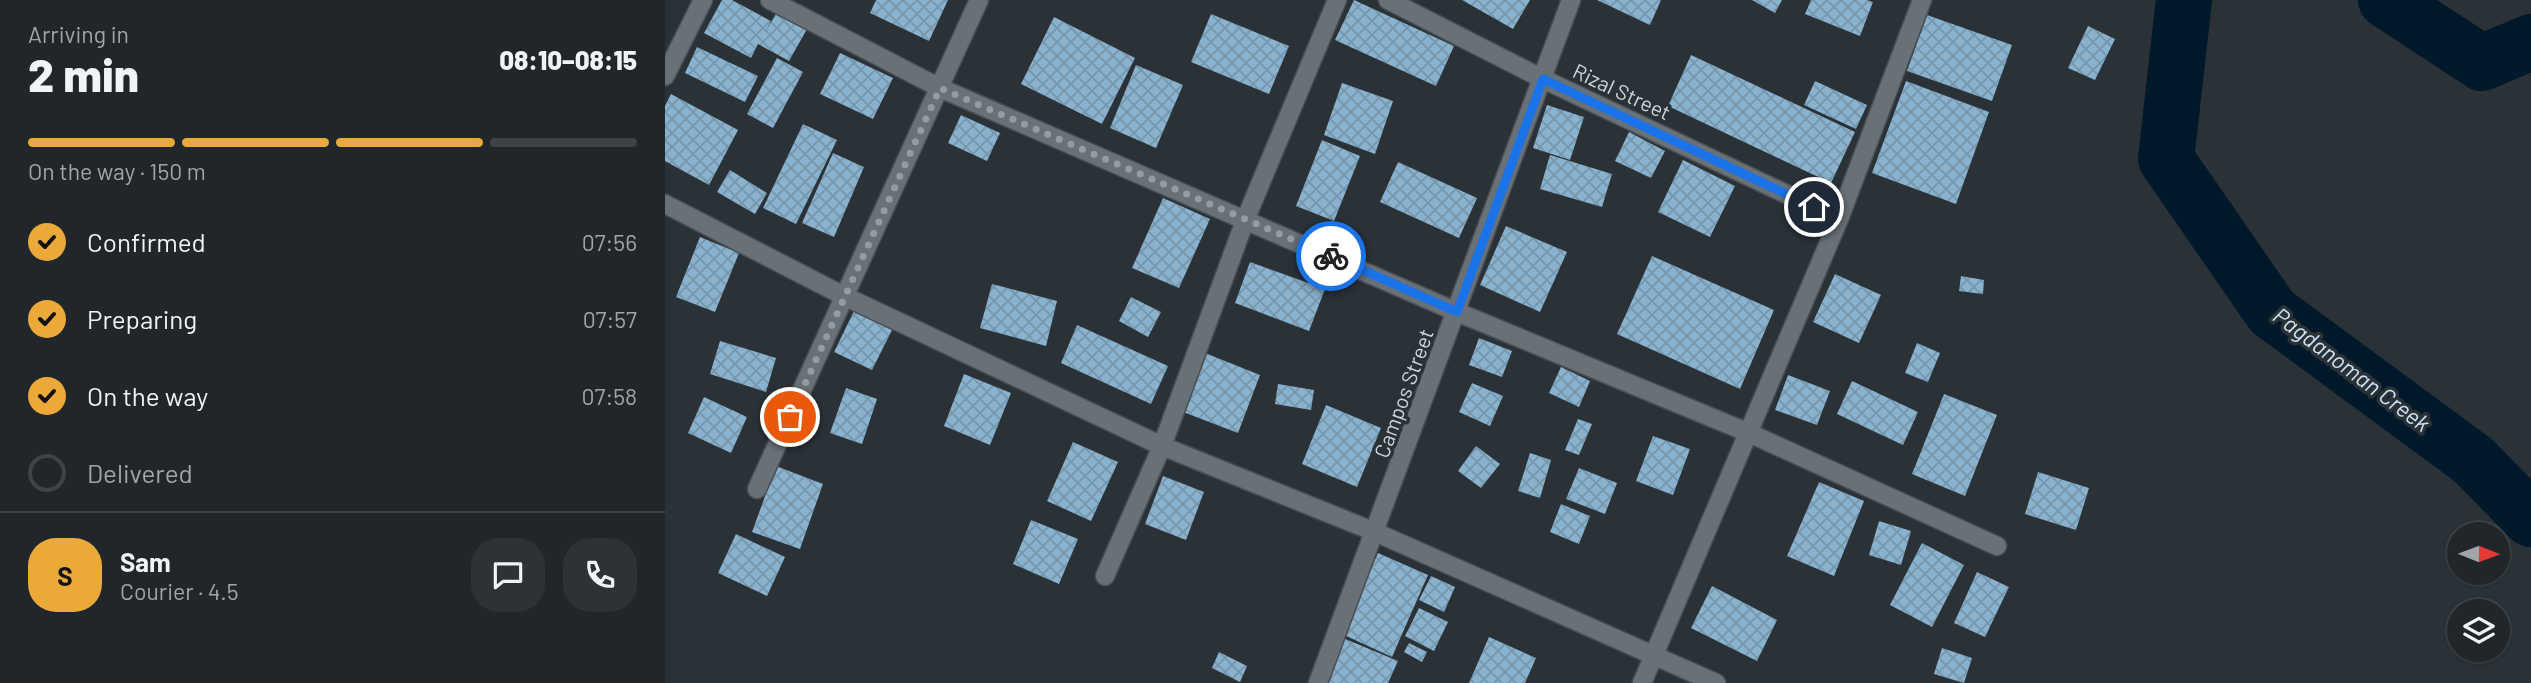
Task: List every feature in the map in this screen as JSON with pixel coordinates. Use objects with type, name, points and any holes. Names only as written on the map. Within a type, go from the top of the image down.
[{"type":"street","points":[[665,76],[703,0]]},
{"type":"street","points":[[771,0],[940,88],[1246,218],[1457,312],[1749,433],[1997,546]]},
{"type":"street","points":[[757,489],[979,0]]},
{"type":"street","points":[[1105,576],[1162,446],[1246,218],[1337,0]]},
{"type":"street","name":"Rizal Street","points":[[1388,0],[1543,79],[1839,219]]},
{"type":"street","name":"Campos Street","points":[[1318,683],[1571,0]]},
{"type":"street","points":[[1642,683],[1839,219],[1922,0]]},
{"type":"street","points":[[665,204],[844,296],[1162,446],[1375,532],[1716,683]]},
{"type":"building","points":[[722,0],[732,0],[771,21],[764,34],[777,12],[807,29],[789,61],[758,44],[751,58],[704,33]]},
{"type":"building","points":[[876,0],[948,0],[929,41],[870,13]]},
{"type":"building","points":[[1354,0],[1454,46],[1436,86],[1335,40]]},
{"type":"building","points":[[1462,0],[1530,0],[1513,29]]},
{"type":"building","points":[[1597,0],[1661,0],[1650,25]]},
{"type":"building","points":[[1752,0],[1782,0],[1775,13]]},
{"type":"building","points":[[1811,0],[1873,2],[1860,36],[1805,14]]},
{"type":"building","points":[[1211,14],[1289,46],[1269,94],[1191,62]]},
{"type":"building","points":[[1927,15],[2012,45],[1992,101],[1907,71]]},
{"type":"building","points":[[1054,17],[1135,58],[1102,124],[1021,84]]},
{"type":"building","points":[[2088,26],[2115,39],[2095,80],[2068,68]]},
{"type":"building","points":[[697,47],[758,76],[745,102],[685,73]]},
{"type":"building","points":[[840,53],[893,78],[873,119],[820,94]]},
{"type":"building","points":[[1691,55],[1855,132],[1831,183],[1668,106]]},
{"type":"building","points":[[777,58],[803,72],[773,128],[747,114]]},
{"type":"building","points":[[1136,65],[1183,85],[1156,148],[1110,128]]},
{"type":"building","points":[[1815,81],[1867,105],[1856,129],[1804,105]]},
{"type":"building","points":[[1906,81],[1989,112],[1956,204],[1872,173]]},
{"type":"building","points":[[1342,83],[1393,101],[1375,154],[1324,135]]},
{"type":"building","points":[[671,94],[738,130],[709,185],[665,161],[665,106]]},
{"type":"building","points":[[1547,105],[1584,117],[1570,160],[1533,148]]},
{"type":"building","points":[[961,115],[1000,133],[987,161],[948,143]]},
{"type":"building","points":[[803,124],[837,140],[796,224],[763,208]]},
{"type":"building","points":[[1629,132],[1665,151],[1651,178],[1615,161]]},
{"type":"building","points":[[1322,140],[1360,156],[1334,221],[1296,206]]},
{"type":"building","points":[[833,153],[864,167],[834,237],[802,223]]},
{"type":"building","points":[[1550,155],[1612,174],[1602,207],[1540,189]]},
{"type":"building","points":[[1683,160],[1735,186],[1710,237],[1658,212]]},
{"type":"building","points":[[1398,162],[1477,198],[1459,238],[1380,202]]},
{"type":"building","points":[[730,170],[767,193],[755,214],[717,192]]},
{"type":"building","points":[[1163,198],[1210,219],[1179,288],[1132,268]]},
{"type":"building","points":[[1506,226],[1567,252],[1540,312],[1480,285]]},
{"type":"building","points":[[700,237],[739,253],[715,312],[676,297]]},
{"type":"building","points":[[1652,256],[1774,310],[1740,389],[1617,334]]},
{"type":"building","points":[[1250,262],[1325,289],[1309,331],[1235,303]]},
{"type":"building","points":[[1835,274],[1881,295],[1859,343],[1813,322]]},
{"type":"building","points":[[1961,276],[1984,280],[1983,294],[1959,291]]},
{"type":"building","points":[[992,284],[1057,301],[1046,346],[980,328]]},
{"type":"building","points":[[1131,297],[1161,312],[1148,337],[1119,321]]},
{"type":"building","points":[[855,309],[893,328],[872,370],[834,352]]},
{"type":"building","points":[[1077,325],[1168,366],[1151,404],[1061,363]]},
{"type":"building","points":[[1479,338],[1512,351],[1502,377],[1469,365]]},
{"type":"building","points":[[720,341],[776,358],[766,392],[710,374]]},
{"type":"building","points":[[1917,343],[1940,353],[1928,382],[1905,373]]},
{"type":"building","points":[[1205,353],[1260,375],[1238,433],[1183,412]]},
{"type":"building","points":[[1561,367],[1590,381],[1579,407],[1549,393]]},
{"type":"building","points":[[964,374],[1011,393],[990,445],[944,426]]},
{"type":"building","points":[[1788,375],[1830,391],[1817,425],[1775,410]]},
{"type":"building","points":[[1852,381],[1918,412],[1903,445],[1837,414]]},
{"type":"building","points":[[1472,383],[1503,396],[1490,426],[1459,412]]},
{"type":"building","points":[[1278,384],[1314,390],[1311,410],[1275,404]]},
{"type":"building","points":[[846,388],[877,399],[862,444],[830,433]]},
{"type":"building","points":[[1944,394],[1997,415],[1965,496],[1912,474]]},
{"type":"building","points":[[704,397],[747,417],[731,453],[688,433]]},
{"type":"building","points":[[1326,405],[1381,428],[1357,487],[1302,464]]},
{"type":"building","points":[[1578,419],[1592,424],[1579,455],[1565,450]]},
{"type":"building","points":[[1653,436],[1690,449],[1673,495],[1636,481]]},
{"type":"building","points":[[1073,442],[1118,462],[1091,521],[1047,501]]},
{"type":"building","points":[[1476,446],[1500,464],[1481,488],[1458,471]]},
{"type":"building","points":[[1530,453],[1551,460],[1540,498],[1518,491]]},
{"type":"building","points":[[776,466],[823,484],[800,549],[752,532]]},
{"type":"building","points":[[1579,468],[1617,483],[1605,514],[1566,499]]},
{"type":"building","points":[[2038,472],[2089,488],[2076,530],[2025,514]]},
{"type":"building","points":[[1163,476],[1204,492],[1186,540],[1145,524]]},
{"type":"building","points":[[1819,482],[1864,501],[1834,576],[1787,556]]},
{"type":"building","points":[[1561,504],[1590,516],[1579,544],[1550,532]]},
{"type":"building","points":[[1031,520],[1078,539],[1059,584],[1013,564]]},
{"type":"building","points":[[1879,521],[1911,531],[1901,565],[1869,555]]},
{"type":"building","points":[[736,534],[785,557],[767,596],[718,573]]},
{"type":"building","points":[[1922,543],[1964,565],[1932,627],[1890,605]]},
{"type":"building","points":[[1378,553],[1428,575],[1392,657],[1342,634]]},
{"type":"building","points":[[1977,572],[2009,587],[1985,637],[1954,623]]},
{"type":"building","points":[[1431,576],[1455,587],[1444,612],[1419,600]]},
{"type":"building","points":[[1712,586],[1777,620],[1757,661],[1691,628]]},
{"type":"building","points":[[1419,608],[1448,622],[1434,651],[1405,636]]},
{"type":"building","points":[[1489,637],[1536,658],[1525,683],[1469,683]]},
{"type":"building","points":[[1343,638],[1398,661],[1388,683],[1324,683]]},
{"type":"building","points":[[1409,643],[1427,652],[1422,662],[1404,652]]},
{"type":"building","points":[[1942,648],[1972,658],[1964,683],[1934,674]]},
{"type":"building","points":[[1219,652],[1247,666],[1240,682],[1212,668]]},
{"type":"waterway","name":"Pagdanoman Creek","points":[[2184,0],[2166,159],[2272,312],[2473,460],[2531,519]]},
{"type":"waterway","name":"Pagdanoman Creek","points":[[2386,0],[2482,63],[2531,42]]},
{"type":"way so far","points":[[790,417],[940,88],[1331,256]]},
{"type":"route","points":[[1331,256],[1457,312],[1543,79],[1814,207]]}]
